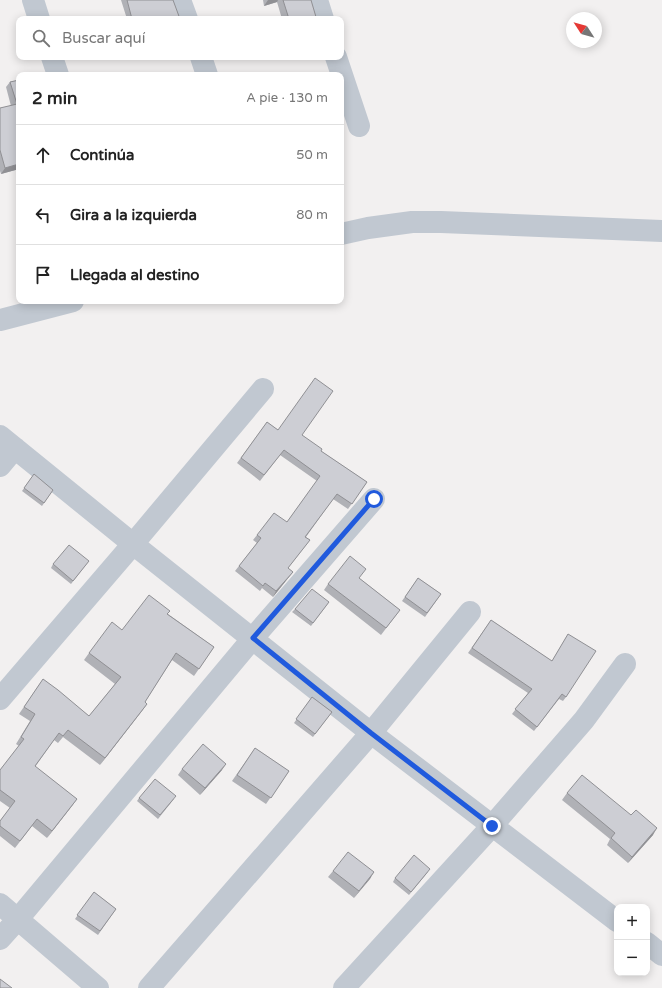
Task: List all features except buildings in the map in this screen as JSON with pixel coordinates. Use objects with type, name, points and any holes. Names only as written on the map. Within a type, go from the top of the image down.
[{"type":"street","points":[[33,0],[38,16]]},
{"type":"street","points":[[180,0],[186,16]]},
{"type":"street","points":[[317,0],[322,16]]},
{"type":"street","points":[[53,60],[57,72]]},
{"type":"street","points":[[201,60],[206,72]]},
{"type":"street","points":[[337,60],[341,72]]},
{"type":"street","points":[[344,81],[359,126]]},
{"type":"street","points":[[344,233],[368,228],[412,222],[662,231]]},
{"type":"street","points":[[0,320],[61,304]]},
{"type":"street","points":[[0,699],[263,389]]},
{"type":"street","points":[[0,466],[8,442],[133,544],[371,733],[614,919]]},
{"type":"street","points":[[0,939],[253,638],[374,499]]},
{"type":"street","points":[[150,988],[371,733],[470,612]]},
{"type":"street","points":[[344,988],[492,826],[584,720],[625,664]]},
{"type":"street","points":[[0,904],[98,988]]},
{"type":"street","points":[[650,945],[662,955]]},
{"type":"route","points":[[374,499],[253,638],[371,733],[492,826]]}]
